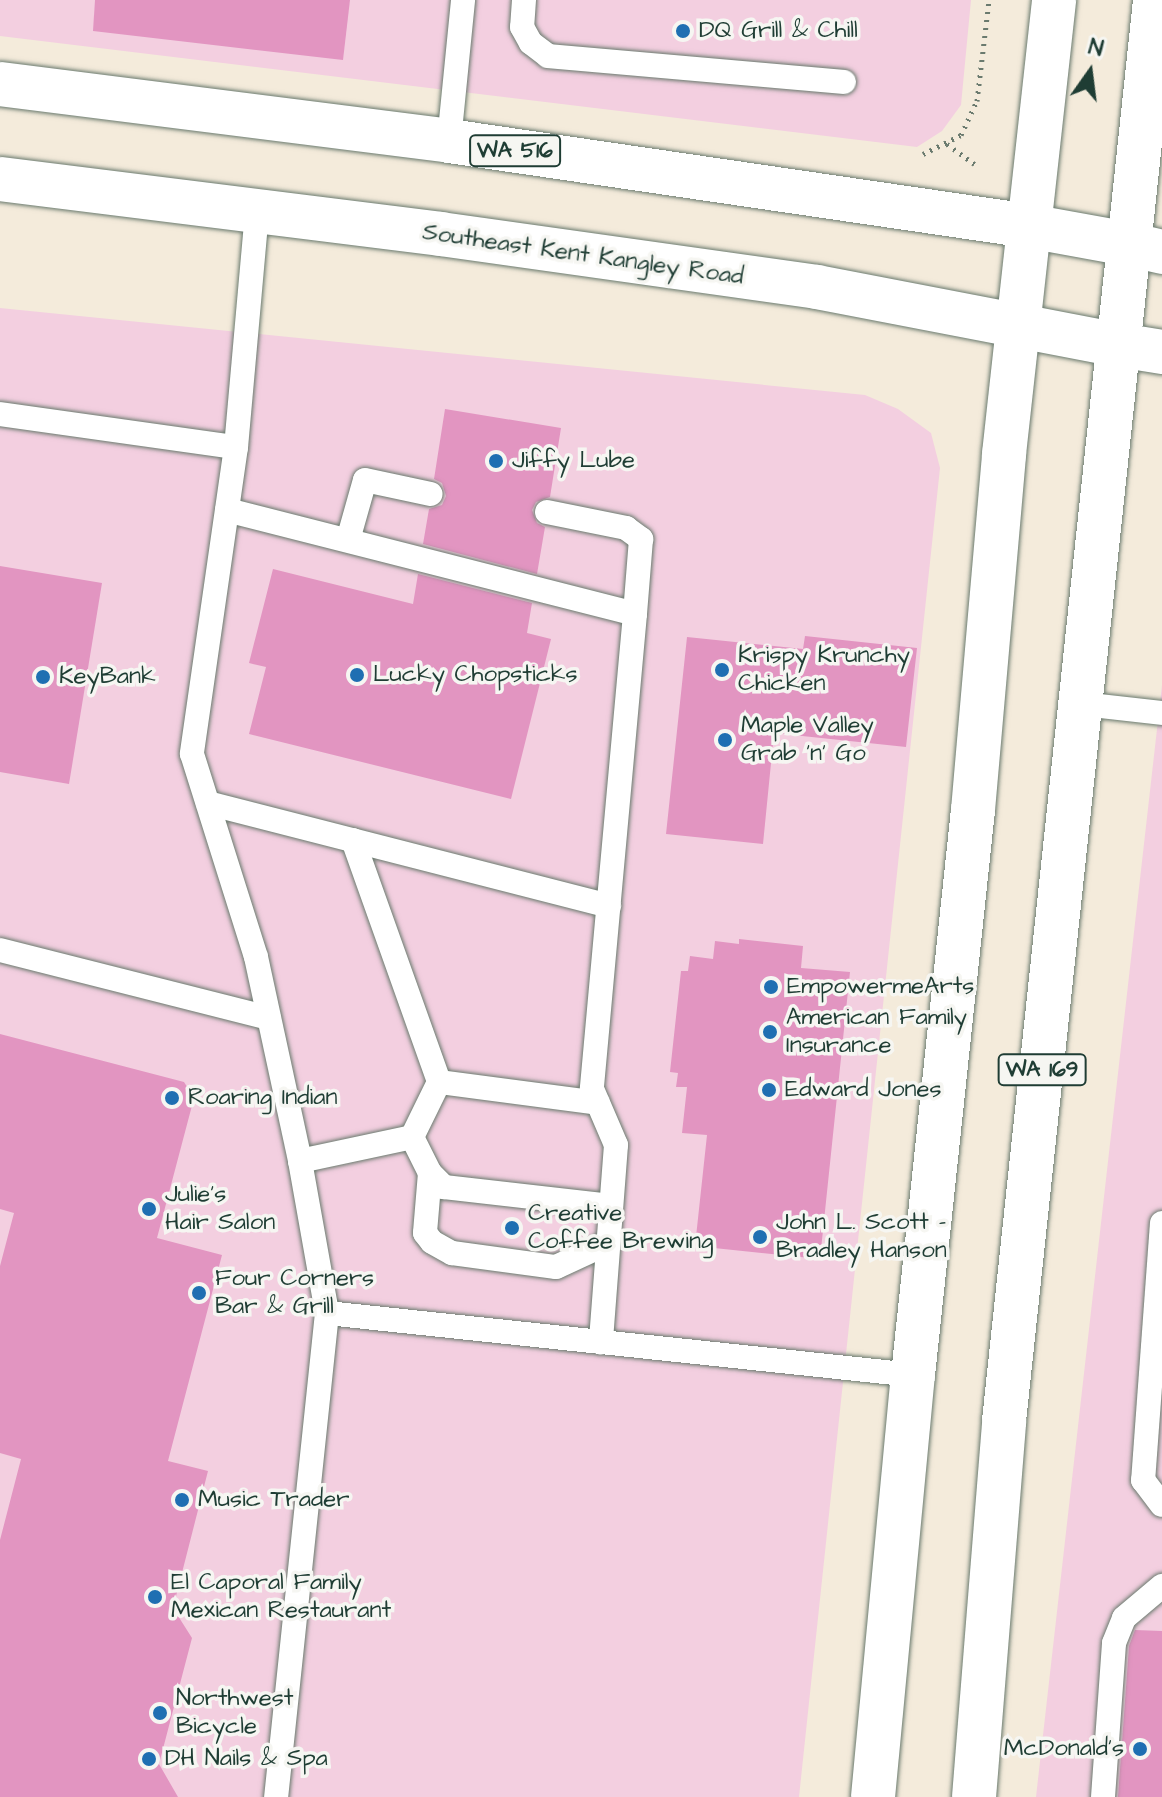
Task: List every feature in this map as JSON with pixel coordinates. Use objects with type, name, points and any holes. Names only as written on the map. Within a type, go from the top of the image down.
[{"type":"main road","points":[[873,1797],[913,1375],[973,810],[1018,328],[1054,0]]},
{"type":"main road","name":"WA 169","points":[[974,1797],[1004,1421],[1119,345],[1145,248],[1155,0]]},
{"type":"main road","name":"WA 516","points":[[0,84],[449,141],[1029,226],[1145,248]]},
{"type":"main road","name":"Southeast Kent Kangley Road","points":[[0,179],[817,287],[1018,328],[1162,352]]},
{"type":"lane","points":[[449,141],[463,0]]},
{"type":"lane","points":[[524,0],[522,27],[531,43],[548,56],[844,82]]},
{"type":"lane","points":[[257,212],[236,447],[192,754],[256,957],[300,1161],[327,1313],[276,1797]]},
{"type":"lane","points":[[0,414],[236,447]]},
{"type":"lane","points":[[348,540],[365,480],[431,494]]},
{"type":"lane","points":[[227,510],[635,614]]},
{"type":"lane","points":[[547,512],[626,528],[641,539],[592,1089],[616,1145],[601,1342]]},
{"type":"lane","points":[[1082,704],[1162,713]]},
{"type":"lane","points":[[208,803],[609,906]]},
{"type":"lane","points":[[353,840],[439,1082],[412,1137]]},
{"type":"lane","points":[[0,950],[269,1018]]},
{"type":"lane","points":[[439,1082],[598,1103]]},
{"type":"lane","points":[[300,1161],[412,1137]]},
{"type":"lane","points":[[412,1137],[430,1173],[444,1187],[611,1206]]},
{"type":"lane","points":[[430,1173],[425,1233],[432,1242],[452,1253],[556,1267],[608,1243]]},
{"type":"lane","points":[[1162,1223],[1143,1480],[1162,1505]]},
{"type":"lane","points":[[327,1313],[913,1375]]},
{"type":"lane","points":[[1103,1797],[1114,1643],[1124,1618],[1162,1586]]},
{"type":"shaded area","points":[[0,0],[971,0],[961,105],[942,131],[917,147],[0,36]]},
{"type":"shaded area","points":[[0,308],[865,395],[898,409],[931,433],[940,468],[799,1797],[0,1797]]},
{"type":"shaded area","points":[[1162,685],[1162,1797],[1036,1797]]},
{"type":"building","points":[[95,0],[350,0],[343,60],[93,31]]},
{"type":"building","name":"Jiffy Lube","points":[[445,409],[561,428],[550,497],[536,502],[532,510],[537,523],[545,527],[537,574],[423,544],[429,509],[442,505],[446,496],[442,483],[434,479]]},
{"type":"building","name":"KeyBank","points":[[0,566],[102,583],[69,784],[0,772]]},
{"type":"building","points":[[273,569],[413,604],[418,574],[532,603],[527,633],[551,639],[511,799],[249,734],[266,667],[249,663]]},
{"type":"building","points":[[805,636],[917,648],[906,747],[774,733],[763,844],[666,834],[687,637],[803,649]]},
{"type":"building","points":[[739,939],[803,946],[801,968],[850,972],[820,1259],[695,1246],[707,1135],[682,1133],[687,1087],[676,1087],[678,1073],[670,1072],[681,971],[688,971],[690,956],[713,959],[715,941],[739,944]]},
{"type":"building","points":[[0,1034],[184,1082],[194,1098],[157,1238],[222,1255],[168,1461],[208,1471],[173,1608],[192,1638],[159,1764],[178,1797],[0,1797],[0,1540],[21,1459],[0,1453],[0,1266],[14,1213],[0,1209]]},
{"type":"building","name":"McDonald's","points":[[1135,1630],[1162,1631],[1162,1797],[1118,1797],[1129,1646]]},
{"type":"place","name":"DQ Grill & Chill","points":[[683,31]]},
{"type":"place","name":"Jiffy Lube","points":[[496,461]]},
{"type":"place","name":"Krispy Krunchy Chicken","points":[[722,670]]},
{"type":"place","name":"Lucky Chopsticks","points":[[357,675]]},
{"type":"place","name":"KeyBank","points":[[43,677]]},
{"type":"place","name":"Maple Valley Grab 'n' Go","points":[[725,740]]},
{"type":"place","name":"EmpowermeArts","points":[[771,987]]},
{"type":"place","name":"American Family Insurance","points":[[770,1032]]},
{"type":"place","name":"Edward Jones","points":[[769,1090]]},
{"type":"place","name":"Roaring Indian","points":[[172,1098]]},
{"type":"place","name":"Julie's Hair Salon","points":[[149,1209]]},
{"type":"place","name":"Creative Coffee Brewing","points":[[512,1228]]},
{"type":"place","name":"John L. Scott - Bradley Hanson","points":[[760,1237]]},
{"type":"place","name":"Four Corners Bar & Grill","points":[[199,1293]]},
{"type":"place","name":"Music Trader","points":[[182,1500]]},
{"type":"place","name":"El Caporal Family Mexican Restaurant","points":[[155,1597]]},
{"type":"place","name":"Northwest Bicycle","points":[[160,1713]]},
{"type":"place","name":"McDonald's","points":[[1140,1749]]},
{"type":"place","name":"DH Nails & Spa","points":[[149,1759]]}]
